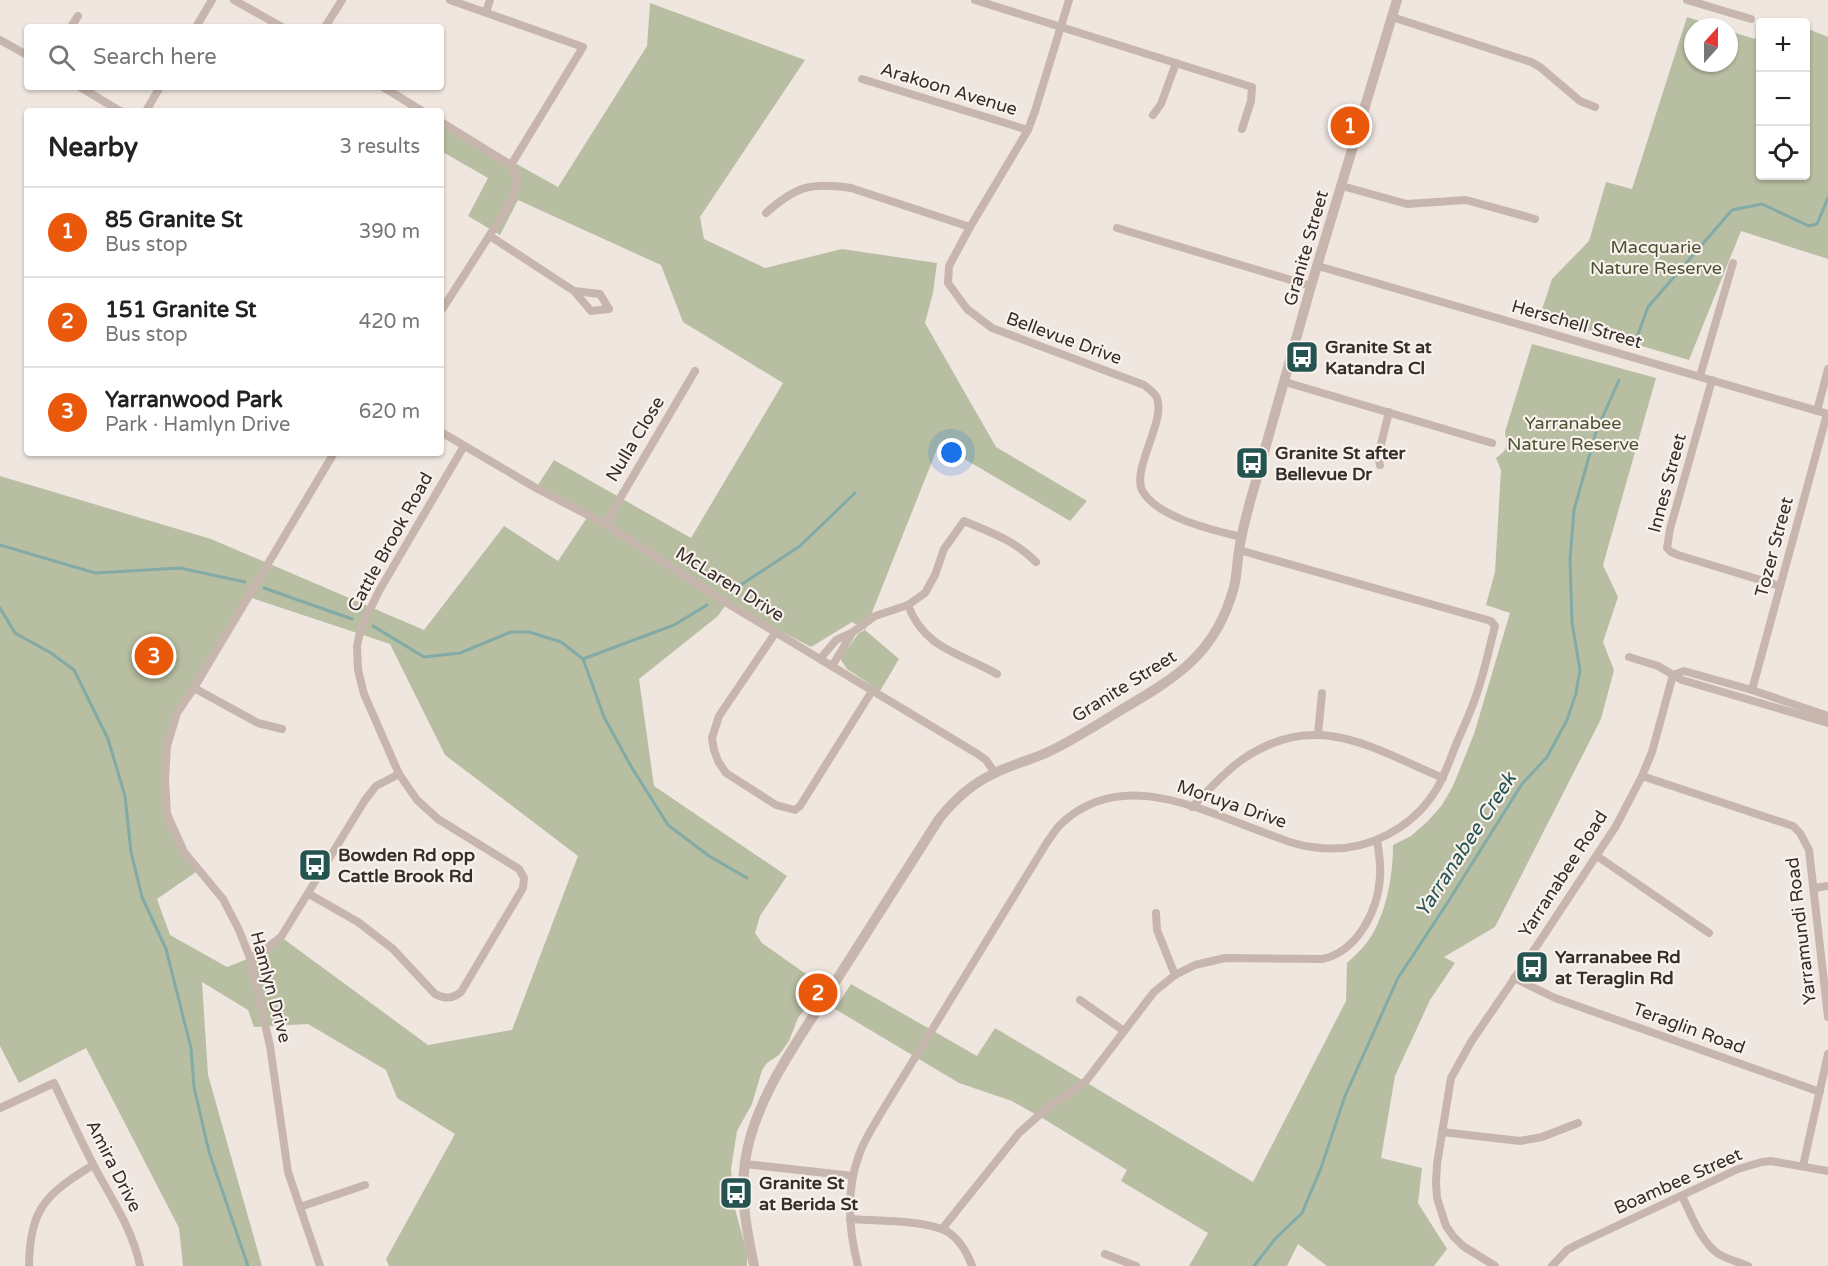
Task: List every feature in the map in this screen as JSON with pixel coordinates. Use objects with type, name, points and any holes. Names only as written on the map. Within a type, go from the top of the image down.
[{"type":"street","points":[[198,24],[212,0]]},
{"type":"street","points":[[234,0],[277,24]]},
{"type":"street","points":[[328,24],[342,0]]},
{"type":"street","points":[[450,0],[583,47],[511,165]]},
{"type":"street","points":[[486,12],[490,0]]},
{"type":"street","points":[[975,0],[1252,87],[1251,101],[1242,129]]},
{"type":"street","name":"Bellevue Drive","points":[[1069,0],[1028,130],[949,266],[948,283],[967,309],[992,328],[1144,385],[1156,396],[1159,407],[1140,476],[1142,491],[1152,502],[1180,519],[1241,537]]},
{"type":"street","name":"Granite Street","points":[[754,1266],[744,1210],[745,1164],[753,1127],[768,1094],[797,1043],[929,835],[950,806],[966,792],[995,773],[1046,753],[1087,731],[1163,685],[1191,664],[1205,648],[1227,608],[1234,585],[1241,537],[1311,286],[1397,0]]},
{"type":"street","points":[[1687,0],[1751,19]]},
{"type":"street","points":[[73,24],[78,16]]},
{"type":"street","points":[[1392,17],[1531,62],[1540,66],[1580,101],[1595,107]]},
{"type":"street","points":[[0,40],[24,54]]},
{"type":"street","points":[[1153,115],[1161,104],[1176,63]]},
{"type":"street","name":"Arakoon Avenue","points":[[862,79],[1028,130]]},
{"type":"street","points":[[85,90],[115,108]]},
{"type":"street","points":[[148,108],[158,90]]},
{"type":"street","points":[[388,90],[417,108]]},
{"type":"street","points":[[444,124],[511,165],[518,183],[508,205],[444,306]]},
{"type":"street","points":[[766,213],[783,198],[797,190],[813,185],[832,185],[851,188],[970,227]]},
{"type":"street","points":[[1342,186],[1407,204],[1466,200],[1535,219]]},
{"type":"street","points":[[1117,228],[1311,286]]},
{"type":"street","points":[[489,236],[574,291]]},
{"type":"street","points":[[1700,376],[1733,263]]},
{"type":"street","name":"Herschell Street","points":[[1318,266],[1828,414]]},
{"type":"street","points":[[1816,411],[1828,369]]},
{"type":"street","name":"Nulla Close","points":[[604,524],[695,371]]},
{"type":"street","name":"Innes Street","points":[[1712,380],[1670,529],[1667,548],[1678,555],[1780,586]]},
{"type":"street","points":[[1285,382],[1491,442]]},
{"type":"street","points":[[1380,465],[1378,456],[1389,412]]},
{"type":"street","name":"Tozer Street","points":[[1752,690],[1828,414]]},
{"type":"street","name":"McLaren Drive","points":[[444,434],[536,488],[604,524],[727,603],[976,753],[986,760],[995,773]]},
{"type":"street","name":"Cattle Brook Road","points":[[309,894],[358,922],[393,949],[435,994],[444,998],[454,997],[461,992],[523,888],[524,878],[519,868],[438,819],[417,800],[399,774],[364,694],[358,670],[357,646],[361,628],[379,591],[464,446]]},
{"type":"street","name":"Hamlyn Drive","points":[[320,1266],[288,1172],[270,1046],[250,958],[223,899],[184,852],[167,814],[165,779],[167,746],[177,713],[332,456]]},
{"type":"street","points":[[820,659],[836,640],[854,632],[876,616],[908,605],[925,593],[944,549],[964,521],[1008,540],[1024,550],[1036,562]]},
{"type":"street","points":[[1225,533],[1245,524]]},
{"type":"street","name":"Moruya Drive","points":[[858,1266],[850,1232],[850,1219],[853,1176],[859,1153],[881,1113],[1061,823],[1081,809],[1098,801],[1116,796],[1139,795],[1162,798],[1192,807],[1289,842],[1311,847],[1357,847],[1394,831],[1414,816],[1429,801],[1443,777],[1476,696],[1494,626],[1491,621],[1239,550]]},
{"type":"street","points":[[908,605],[913,619],[928,637],[950,652],[981,664],[997,674]]},
{"type":"street","points":[[776,632],[719,716],[712,738],[718,761],[726,773],[776,805],[795,810],[800,806],[872,691]]},
{"type":"street","points":[[832,666],[854,632]]},
{"type":"street","points":[[1629,657],[1658,666],[1682,680],[1828,723]]},
{"type":"street","points":[[1673,675],[1684,671],[1752,690],[1828,716]]},
{"type":"street","name":"Yarranabee Road","points":[[1495,1266],[1463,1246],[1453,1236],[1444,1220],[1437,1198],[1436,1182],[1449,1087],[1455,1069],[1471,1042],[1616,826],[1652,752],[1673,675]]},
{"type":"street","points":[[194,688],[258,723],[282,729]]},
{"type":"street","points":[[1318,734],[1322,693]]},
{"type":"street","points":[[1192,807],[1241,760],[1277,741],[1318,734],[1341,737],[1362,744],[1443,777]]},
{"type":"street","points":[[250,958],[281,937],[365,800],[376,786],[399,774]]},
{"type":"street","name":"Yarramundi Road","points":[[1642,776],[1793,826],[1800,833],[1809,850],[1828,1017]]},
{"type":"street","points":[[942,1229],[1019,1133],[1046,1108],[1086,1081],[1154,992],[1175,975],[1196,965],[1225,958],[1322,959],[1332,957],[1353,942],[1375,905],[1380,876],[1377,840]]},
{"type":"street","points":[[1597,856],[1709,933]]},
{"type":"street","points":[[1814,888],[1828,886]]},
{"type":"street","points":[[1156,913],[1157,930],[1175,975]]},
{"type":"street","name":"Teraglin Road","points":[[1514,978],[1555,998],[1820,1092]]},
{"type":"street","points":[[1080,1000],[1124,1031]]},
{"type":"street","points":[[1803,1166],[1828,1054]]},
{"type":"street","name":"Amira Drive","points":[[0,1108],[54,1083],[134,1244],[140,1266]]},
{"type":"street","points":[[1442,1132],[1520,1141],[1542,1137],[1578,1123]]},
{"type":"street","name":"Boambee Street","points":[[1552,1266],[1567,1250],[1728,1173],[1771,1161],[1828,1171]]},
{"type":"street","points":[[745,1164],[853,1176]]},
{"type":"street","points":[[29,1266],[31,1232],[40,1209],[55,1191],[93,1165]]},
{"type":"street","points":[[300,1207],[365,1185]]},
{"type":"street","points":[[1682,1196],[1710,1246],[1722,1256],[1748,1266]]},
{"type":"street","points":[[850,1219],[924,1225],[942,1229],[963,1247],[972,1266]]},
{"type":"street","points":[[1105,1254],[1136,1266]]},
{"type":"green space","points":[[650,3],[805,60],[700,217],[704,239],[765,268],[842,249],[937,263],[933,293],[925,323],[996,447],[1087,501],[1070,521],[939,444],[865,630],[852,622],[811,647],[727,603],[718,616],[639,679],[654,786],[787,876],[760,916],[755,933],[762,943],[823,986],[798,1018],[789,1041],[779,1055],[767,1063],[762,1070],[752,1104],[737,1131],[731,1169],[733,1202],[747,1252],[747,1266],[389,1266],[386,1259],[455,1134],[397,1098],[386,1070],[308,1024],[254,1027],[248,1010],[202,982],[208,1075],[262,1266],[183,1266],[179,1228],[86,1048],[19,1083],[0,1046],[0,476],[211,539],[424,630],[504,526],[558,561],[588,516],[536,488],[554,460],[691,538],[783,383],[683,322],[661,265],[518,200],[500,235],[468,216],[488,178],[444,153],[444,124],[558,187],[647,46]],"holes":[[[249,597],[390,644],[445,755],[578,856],[512,1030],[428,1045],[281,937],[250,958],[227,967],[170,935],[157,899],[199,870],[184,852],[167,814],[167,746],[177,713]]]},
{"type":"green space","name":"Macquarie Nature Reserve","points":[[1684,26],[1684,72],[1738,72],[1738,34],[1755,39],[1756,37],[1756,180],[1810,180],[1810,30],[1828,37],[1828,259],[1741,231],[1689,360],[1540,316],[1552,279],[1589,241],[1606,182],[1632,189]]},
{"type":"green space","name":"Yarranabee Nature Reserve","points":[[1532,344],[1656,378],[1603,565],[1618,597],[1603,642],[1614,670],[1601,719],[1495,927],[1444,957],[1455,963],[1430,1000],[1395,1076],[1381,1158],[1422,1168],[1418,1203],[1447,1249],[1434,1266],[1327,1266],[1298,1244],[1287,1266],[1189,1266],[1208,1233],[1121,1181],[1127,1170],[1012,1101],[959,1083],[835,1009],[851,984],[977,1056],[995,1028],[1253,1182],[1346,1001],[1347,963],[1369,939],[1382,914],[1392,868],[1393,845],[1411,836],[1442,805],[1453,786],[1474,734],[1510,613],[1486,605],[1495,572],[1501,470],[1496,458],[1506,447],[1505,432]]},
{"type":"green space","points":[[865,630],[899,659],[880,691],[847,669],[841,660],[859,633]]},
{"type":"waterway","points":[[1637,337],[1648,307],[1732,210],[1762,204],[1809,226],[1817,224],[1828,198]]},
{"type":"waterway","name":"Yarranabee Creek","points":[[1254,1266],[1275,1239],[1302,1213],[1321,1168],[1345,1096],[1398,978],[1522,784],[1547,757],[1567,720],[1576,693],[1580,670],[1572,622],[1570,560],[1574,510],[1596,432],[1619,380]]},
{"type":"waterway","points":[[730,592],[800,546],[855,493]]},
{"type":"waterway","points":[[0,545],[95,573],[180,568],[245,582]]},
{"type":"waterway","points":[[264,588],[352,619]]},
{"type":"waterway","points":[[373,626],[424,657],[460,653],[511,632],[529,632],[561,642],[583,659],[674,625],[707,605]]},
{"type":"waterway","points":[[0,608],[15,633],[51,653],[74,670],[108,739],[125,796],[131,852],[142,897],[166,949],[191,1048],[194,1087],[209,1152],[248,1266]]},
{"type":"waterway","points":[[583,659],[604,717],[632,768],[668,825],[709,856],[747,878]]},
{"type":"place","name":"85 Granite St","points":[[1350,126]]},
{"type":"place","name":"Granite St at Katandra Cl","points":[[1302,357]]},
{"type":"place","name":"Granite St after Bellevue Dr","points":[[1252,463]]},
{"type":"place","name":"Yarranwood Park","points":[[154,656]]},
{"type":"place","name":"Bowden Rd opp Cattle Brook Rd","points":[[315,865]]},
{"type":"place","name":"Yarranabee Rd at Teraglin Rd","points":[[1532,967]]},
{"type":"place","name":"151 Granite St","points":[[818,993]]},
{"type":"place","name":"Granite St at Berida St","points":[[736,1193]]}]
